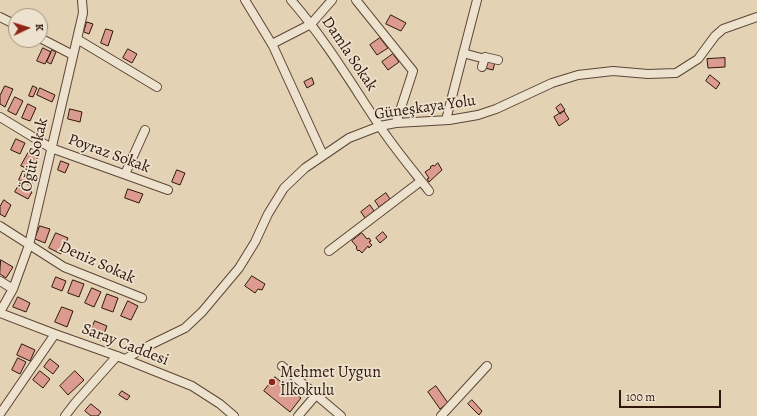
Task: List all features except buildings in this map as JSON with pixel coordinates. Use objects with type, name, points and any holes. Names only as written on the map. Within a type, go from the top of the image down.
[{"type":"street","name":"Öğüt Sokak","points":[[0,312],[13,289],[29,245],[83,13],[82,0]]},
{"type":"street","points":[[245,0],[272,44],[323,155]]},
{"type":"street","name":"Damla Sokak","points":[[291,0],[312,24],[380,126],[429,191]]},
{"type":"street","points":[[272,44],[312,24],[332,0]]},
{"type":"street","points":[[356,0],[413,70],[396,123]]},
{"type":"street","points":[[446,120],[477,0]]},
{"type":"street","name":"Güneşkaya Yolu","points":[[125,359],[185,328],[202,312],[239,268],[284,188],[305,168],[349,138],[380,126],[396,123],[446,120],[478,115],[496,109],[552,83],[578,75],[613,71],[648,74],[676,73],[698,58],[715,36],[723,29],[757,17]]},
{"type":"street","points":[[77,39],[157,88]]},
{"type":"street","points":[[48,42],[73,55]]},
{"type":"street","points":[[463,53],[484,63],[485,57],[498,60]]},
{"type":"street","name":"Poyraz Sokak","points":[[0,117],[51,148],[168,190]]},
{"type":"street","points":[[125,174],[145,130]]},
{"type":"street","points":[[329,251],[421,181]]},
{"type":"street","name":"Deniz Sokak","points":[[0,226],[64,267],[142,298]]},
{"type":"street","points":[[0,281],[13,289]]},
{"type":"street","name":"Saray Caddesi","points":[[0,312],[192,386],[220,404],[230,415]]},
{"type":"street","points":[[0,414],[55,334]]},
{"type":"street","points":[[65,416],[117,356]]},
{"type":"street","points":[[282,366],[341,416]]},
{"type":"street","points":[[442,416],[487,366]]},
{"type":"street","points":[[298,416],[316,396]]},
{"type":"place","name":"Mehmet Uygun İlkokulu","points":[[272,382]]}]
